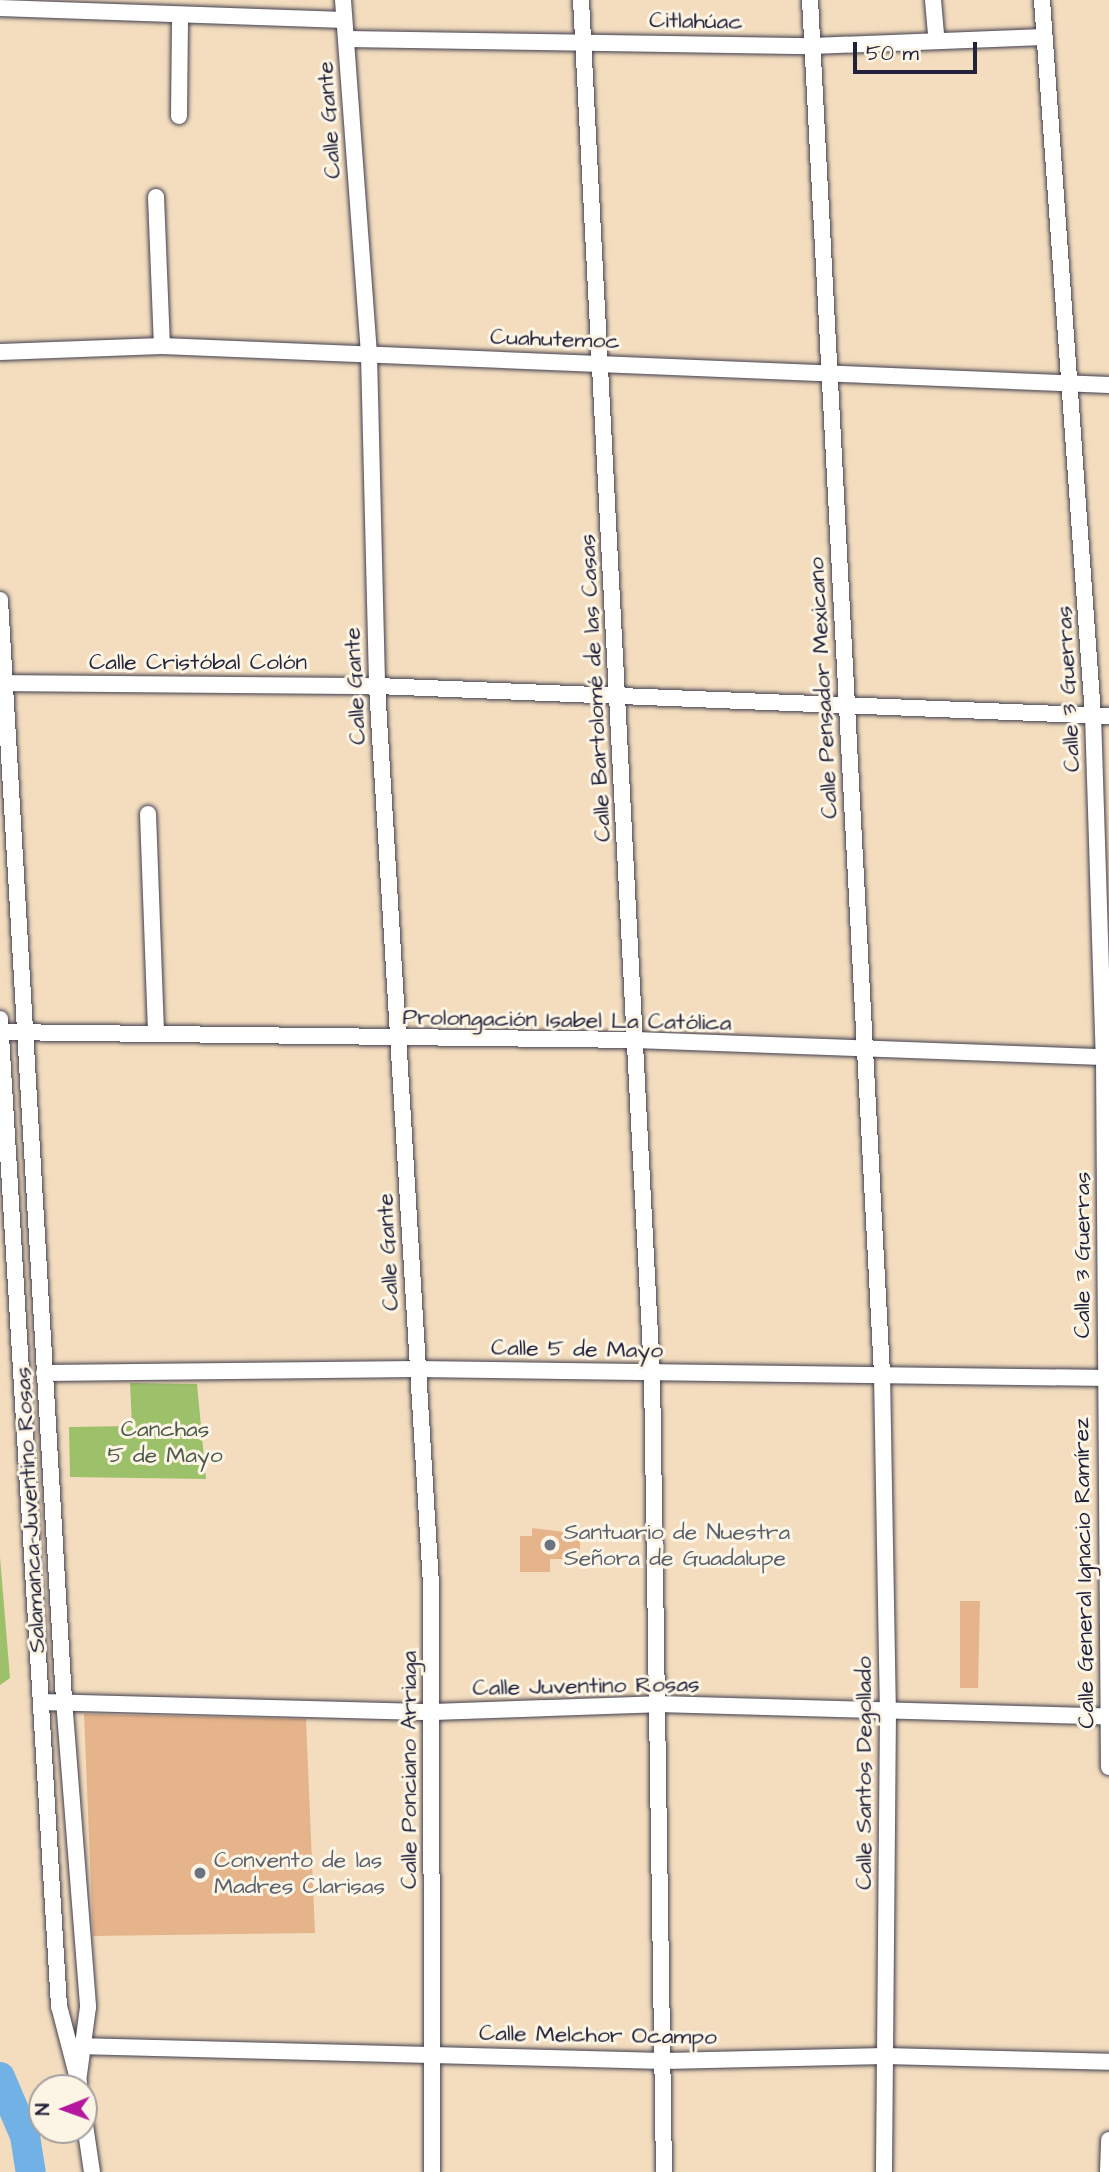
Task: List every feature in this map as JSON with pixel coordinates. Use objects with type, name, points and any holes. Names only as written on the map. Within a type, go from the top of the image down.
[{"type":"street","name":"Calle Gante","points":[[343,0],[369,355],[377,686],[400,1040],[416,1369]]},
{"type":"street","name":"Calle Bartolomé de las Casas","points":[[581,0],[599,363],[620,698],[652,1374],[664,2172]]},
{"type":"street","name":"Calle Pensador Mexicano","points":[[810,0],[831,376],[845,709],[868,1053],[882,1374]]},
{"type":"street","points":[[933,0],[936,38]]},
{"type":"street","name":"Calle 3 Guerras","points":[[1042,0],[1101,716],[1107,1057],[1107,1378]]},
{"type":"street","points":[[0,8],[180,17],[344,20]]},
{"type":"street","points":[[179,116],[180,17]]},
{"type":"street","name":"Citlahúac","points":[[346,39],[812,46],[936,38],[1044,37]]},
{"type":"street","points":[[156,197],[162,346]]},
{"type":"street","name":"Cuahutemoc","points":[[0,352],[162,346],[599,363],[831,376],[1109,385]]},
{"type":"street","name":"Salamanca-Juventino Rosas","points":[[0,600],[2,683],[86,2046],[81,2074]]},
{"type":"street","name":"Calle Cristóbal Colón","points":[[2,683],[377,686],[845,709],[1101,716]]},
{"type":"street","points":[[148,814],[156,1033]]},
{"type":"street","name":"Salamanca-Juventino Rosas","points":[[0,1019],[41,1702],[65,2046],[75,2074]]},
{"type":"street","name":"Prolongación Isabel La Católica","points":[[0,1032],[156,1033],[400,1040],[636,1040],[868,1053],[1107,1057]]},
{"type":"street","name":"Calle 5 de Mayo","points":[[44,1373],[416,1369],[1107,1378]]},
{"type":"street","name":"Calle Ponciano Arriaga","points":[[416,1369],[433,1712],[432,2172]]},
{"type":"street","name":"Calle Santos Degollado","points":[[882,1374],[888,1711],[884,2172]]},
{"type":"street","name":"Calle General Ignacio Ramírez","points":[[1107,1378],[1109,1767]]},
{"type":"street","name":"Calle Juventino Rosas","points":[[41,1702],[64,1700],[433,1712],[657,1704],[1109,1717]]},
{"type":"street","name":"Calle Melchor Ocampo","points":[[65,2046],[664,2061],[885,2056],[1109,2062]]},
{"type":"street","points":[[1108,2172],[1109,2140]]},
{"type":"street","points":[[88,2144],[92,2172]]},
{"type":"green space","name":"Canchas 5 de Mayo","points":[[130,1383],[197,1384],[206,1479],[70,1477],[69,1427],[132,1426]]},
{"type":"green space","points":[[0,1557],[10,1678],[0,1685]]},
{"type":"building","name":"Santuario de Nuestra Señora de Guadalupe","points":[[532,1528],[580,1534],[580,1559],[550,1559],[550,1572],[520,1572],[520,1536],[532,1536]]},
{"type":"building","points":[[960,1601],[980,1601],[978,1688],[960,1688]]},
{"type":"building","name":"Convento de las Madres Clarisas","points":[[84,1714],[306,1719],[315,1933],[93,1936]]},
{"type":"waterway","points":[[0,2077],[25,2136],[31,2172]]},
{"type":"place","name":"Santuario de Nuestra Señora de Guadalupe","points":[[550,1545]]},
{"type":"place","name":"Convento de las Madres Clarisas","points":[[200,1873]]}]
